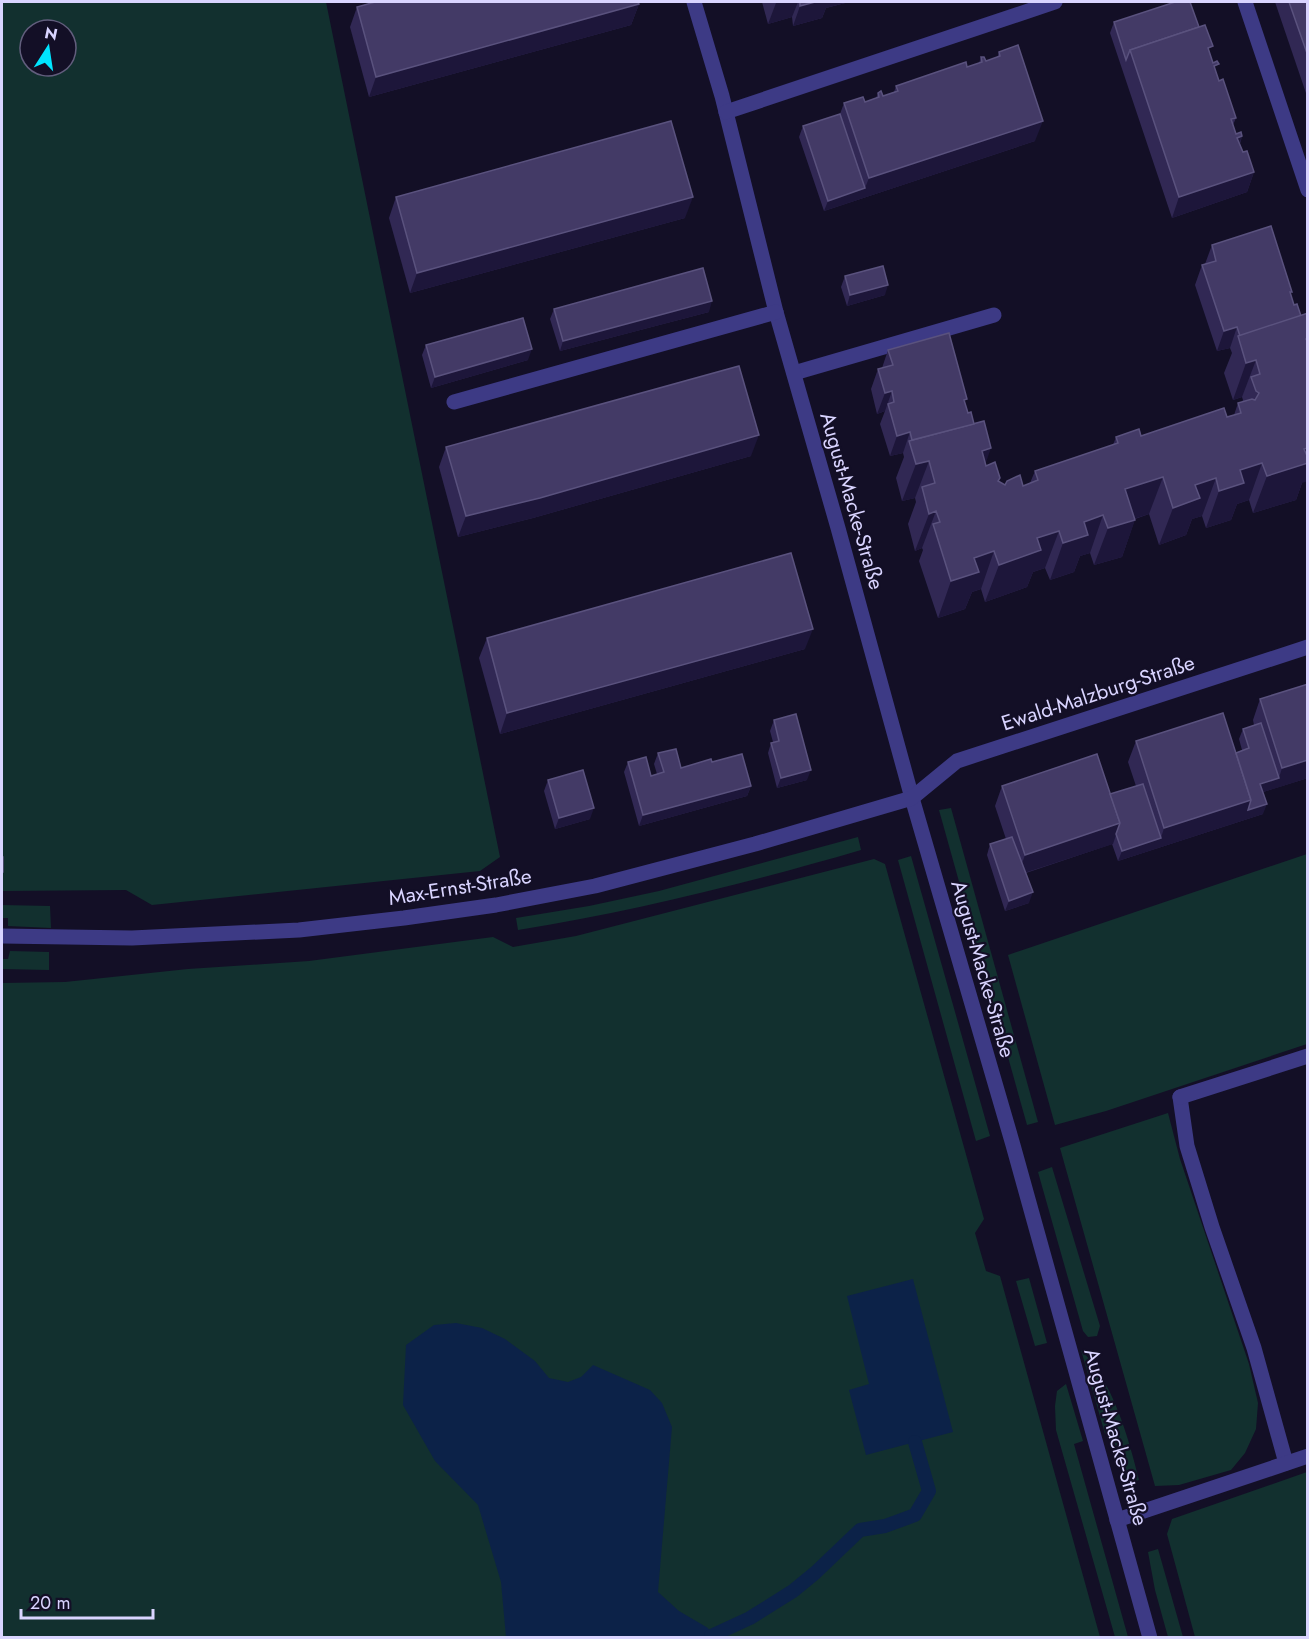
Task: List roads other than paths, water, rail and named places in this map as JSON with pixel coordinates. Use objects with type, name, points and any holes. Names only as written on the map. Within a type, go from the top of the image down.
[{"type":"street","name":"August-Macke-Straße","points":[[694,2],[726,112],[776,312],[912,798],[1013,1145],[1150,1638]]},
{"type":"street","points":[[726,112],[1055,2]]},
{"type":"street","points":[[1245,2],[1308,190]]},
{"type":"street","points":[[454,402],[776,312]]},
{"type":"street","points":[[794,373],[994,315]]},
{"type":"street","name":"Ewald-Malzburg-Straße","points":[[912,798],[957,761],[1308,647]]},
{"type":"street","name":"Max-Ernst-Straße","points":[[2,936],[132,938],[299,930],[485,906],[595,886],[912,798]]},
{"type":"street","points":[[1286,1463],[1254,1348],[1187,1146],[1180,1097],[1308,1056]]},
{"type":"street","points":[[1118,1520],[1308,1456]]},
{"type":"water","points":[[913,1279],[953,1432],[866,1455],[849,1390],[869,1384],[847,1296]]},
{"type":"water","points":[[456,1323],[482,1328],[505,1339],[535,1361],[549,1378],[568,1382],[581,1377],[593,1365],[650,1390],[662,1403],[672,1427],[658,1592],[679,1611],[708,1628],[712,1637],[506,1637],[501,1582],[478,1505],[435,1461],[403,1405],[406,1345],[434,1325]]},
{"type":"waterway","points":[[711,1636],[750,1618],[793,1591],[860,1530],[885,1526],[915,1515],[929,1491],[915,1442]]}]
